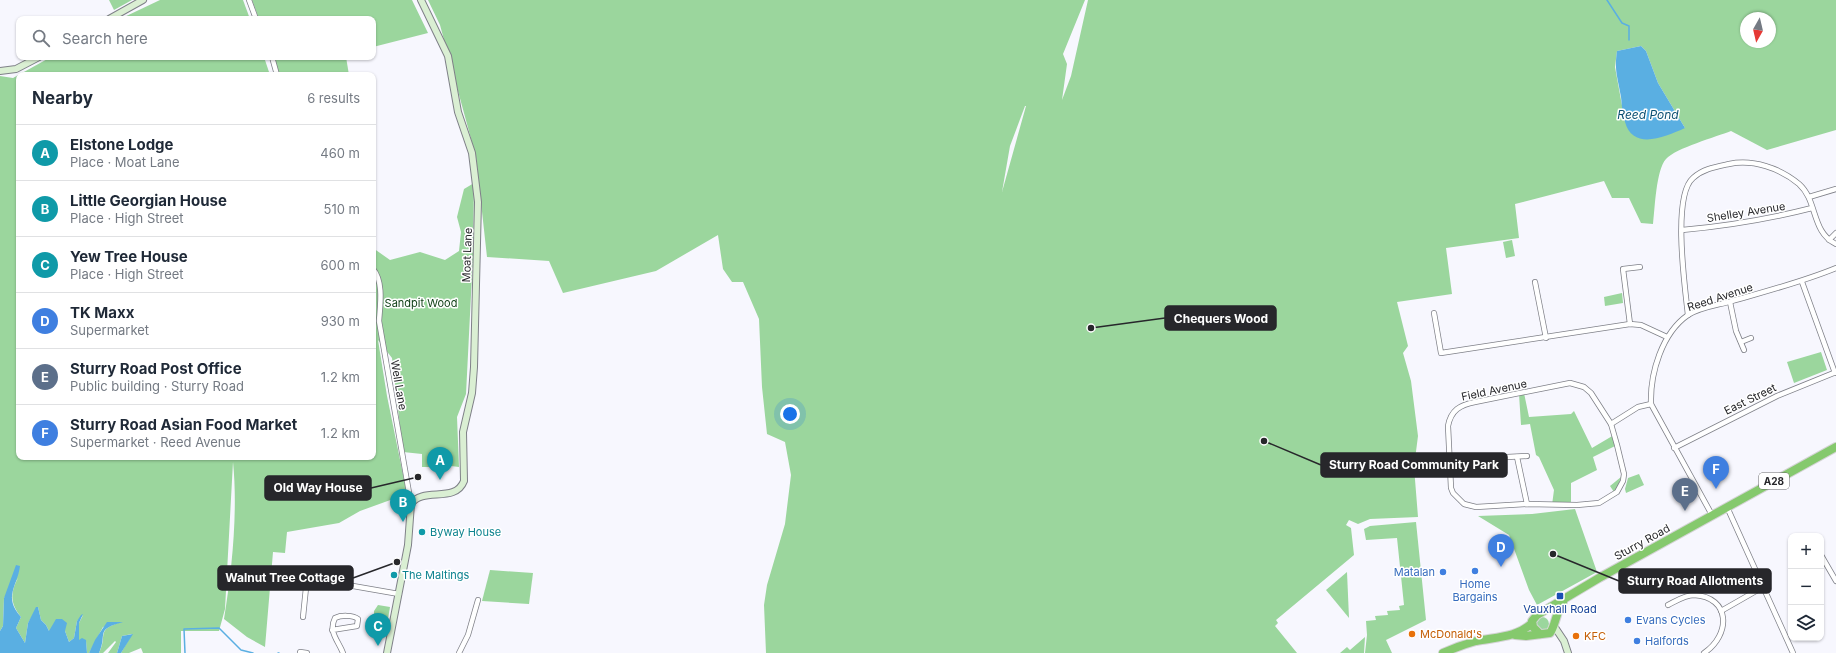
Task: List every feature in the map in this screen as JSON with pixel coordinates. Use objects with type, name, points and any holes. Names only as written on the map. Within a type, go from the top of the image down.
[{"type":"highway","name":"Sturry Road","points":[[1443,653],[1474,642],[1512,635],[1525,630],[1532,624],[1535,616],[1726,507],[1836,447]]},
{"type":"highway","points":[[1553,626],[1558,608],[1564,599]]},
{"type":"highway","points":[[1541,613],[1549,614],[1553,626]]},
{"type":"highway","points":[[1532,624],[1534,630],[1540,634]]},
{"type":"highway","name":"Sturry Road","points":[[1512,635],[1526,636],[1540,634],[1553,626]]},
{"type":"street","points":[[114,16],[143,0]]},
{"type":"street","points":[[249,0],[255,16]]},
{"type":"street","name":"Moat Lane","points":[[411,504],[414,500],[420,497],[455,492],[462,487],[464,481],[463,432],[472,393],[478,254],[478,202],[472,154],[458,112],[448,56],[421,0]]},
{"type":"street","points":[[0,71],[16,69],[33,60]]},
{"type":"street","points":[[273,60],[276,72]]},
{"type":"street","points":[[1688,315],[1682,266],[1684,194],[1691,179],[1706,169],[1734,163],[1763,164],[1790,178],[1805,190],[1809,197],[1818,226],[1829,240],[1836,244]]},
{"type":"street","points":[[1809,197],[1836,189]]},
{"type":"street","name":"Shelley Avenue","points":[[1682,230],[1725,226],[1771,219],[1812,208]]},
{"type":"street","points":[[1829,240],[1836,233]]},
{"type":"street","points":[[1630,324],[1623,269],[1640,267]]},
{"type":"street","name":"Reed Avenue","points":[[1712,515],[1674,448],[1652,404],[1651,391],[1667,337],[1688,315],[1802,282],[1836,268]]},
{"type":"street","name":"Well Lane","points":[[376,272],[380,292],[379,321],[411,504]]},
{"type":"street","points":[[1535,282],[1546,338]]},
{"type":"street","points":[[1802,282],[1836,373]]},
{"type":"street","points":[[1730,302],[1736,331],[1744,350]]},
{"type":"street","points":[[1434,313],[1441,353],[1630,324],[1641,325],[1667,337]]},
{"type":"street","points":[[1741,342],[1751,338]]},
{"type":"street","name":"East Street","points":[[1674,448],[1777,396],[1836,373]]},
{"type":"street","name":"Field Avenue","points":[[1570,383],[1584,387],[1591,393],[1611,424],[1624,474],[1621,488],[1599,503],[1527,504],[1476,507],[1464,504],[1453,493],[1451,488],[1448,426],[1449,418],[1459,406],[1469,403],[1570,383]]},
{"type":"street","points":[[1611,424],[1638,408],[1652,404]]},
{"type":"street","points":[[1488,458],[1527,456]]},
{"type":"street","points":[[1517,457],[1527,504]]},
{"type":"street","points":[[387,653],[408,545],[411,504]]},
{"type":"street","points":[[1726,507],[1793,653]]},
{"type":"street","points":[[1824,560],[1836,581]]},
{"type":"street","points":[[1830,571],[1836,568]]},
{"type":"street","points":[[303,617],[307,578],[399,594]]},
{"type":"street","points":[[1721,611],[1763,587]]},
{"type":"street","points":[[1668,605],[1680,598],[1694,595],[1712,601],[1718,605],[1721,611],[1723,626],[1721,636],[1714,646],[1704,653]]},
{"type":"street","points":[[459,653],[470,628],[478,600]]},
{"type":"street","points":[[332,630],[357,626],[358,619],[355,616],[339,616],[335,618],[332,624],[332,630],[343,653]]},
{"type":"street","points":[[1553,626],[1564,641],[1568,653]]},
{"type":"street","points":[[300,652],[307,653]]},
{"type":"green space","points":[[109,0],[132,0],[114,10]]},
{"type":"green space","points":[[160,0],[243,0],[249,16],[126,16]]},
{"type":"green space","points":[[252,0],[412,0],[428,33],[376,46],[376,16],[258,16]]},
{"type":"green space","points":[[428,0],[1085,0],[1063,54],[1067,64],[1062,100],[1071,76],[1088,0],[1836,0],[1836,130],[1767,150],[1731,131],[1678,151],[1666,159],[1660,172],[1656,190],[1653,224],[1641,223],[1629,198],[1612,198],[1604,181],[1515,204],[1519,238],[1446,248],[1452,294],[1397,302],[1408,346],[1403,353],[1411,381],[1418,436],[1414,467],[1418,517],[1370,519],[1358,524],[1349,520],[1346,525],[1351,528],[1354,555],[1276,620],[1278,623],[1275,626],[1297,653],[766,653],[764,605],[767,585],[785,524],[791,475],[785,442],[767,434],[762,387],[759,319],[743,282],[732,282],[723,269],[718,235],[656,271],[563,293],[549,261],[487,257],[476,157],[440,25]],"holes":[[[1641,46],[1646,51],[1658,83],[1685,128],[1625,122],[1615,67],[1617,51]],[[1026,106],[1002,192],[1010,146]]]},
{"type":"green space","points":[[46,60],[265,60],[269,72],[24,72]]},
{"type":"green space","points":[[273,60],[346,60],[348,72],[277,72]]},
{"type":"green space","name":"Sandpit Wood","points":[[0,76],[13,78],[16,76],[16,460],[376,460],[376,250],[390,260],[420,252],[445,260],[459,251],[461,232],[457,217],[464,189],[474,183],[473,255],[466,394],[457,417],[459,467],[443,465],[441,467],[422,467],[422,454],[403,452],[392,358],[378,340],[387,396],[407,494],[360,511],[339,523],[287,532],[285,553],[273,552],[265,647],[247,637],[224,619],[233,541],[235,501],[233,462],[225,609],[219,631],[181,631],[181,653],[143,653],[141,648],[129,653],[121,653],[132,634],[122,636],[117,653],[108,653],[116,642],[115,641],[103,653],[99,653],[105,631],[113,625],[121,622],[103,627],[89,653],[87,653],[86,641],[79,640],[79,623],[83,615],[77,621],[74,638],[69,642],[65,631],[49,631],[41,620],[38,607],[28,623],[25,643],[16,628],[21,617],[17,612],[12,598],[15,583],[18,578],[4,598],[3,626],[0,631]]},
{"type":"green space","points":[[1512,240],[1515,256],[1506,258],[1503,242]]},
{"type":"green space","points":[[1622,293],[1623,303],[1605,306],[1604,297]]},
{"type":"green space","points":[[1821,352],[1827,370],[1794,383],[1787,362]]},
{"type":"green space","points":[[1524,393],[1529,417],[1571,414],[1574,411],[1592,448],[1614,435],[1617,445],[1593,457],[1597,470],[1571,483],[1571,504],[1552,505],[1554,490],[1539,457],[1536,455],[1530,424],[1521,425],[1519,394]]},
{"type":"green space","points":[[1639,474],[1644,485],[1626,493],[1625,489],[1628,478]]},
{"type":"green space","points":[[1621,477],[1618,486],[1614,492],[1610,486]]},
{"type":"green space","points":[[1575,509],[1597,572],[1537,605],[1529,590],[1509,535],[1478,516],[1532,514]]},
{"type":"green space","points":[[1416,522],[1426,620],[1386,640],[1392,653],[1365,653],[1367,635],[1366,621],[1376,620],[1375,616],[1388,615],[1387,611],[1400,610],[1399,606],[1404,605],[1397,538],[1366,540],[1364,529],[1370,526]]},
{"type":"green space","points":[[490,570],[533,573],[529,604],[482,601]]},
{"type":"green space","points":[[1347,572],[1349,618],[1326,590]]},
{"type":"green space","points":[[378,605],[390,607],[387,625],[374,624],[374,611]]},
{"type":"green space","points":[[1542,617],[1547,619],[1549,624],[1547,629],[1542,631],[1537,629],[1535,624],[1537,619]]},
{"type":"green space","points":[[1365,637],[1364,653],[1340,653],[1347,647],[1350,650]]},
{"type":"water","name":"Reed Pond","points":[[1641,46],[1646,51],[1658,83],[1685,128],[1659,138],[1642,139],[1635,136],[1629,131],[1623,116],[1616,69],[1617,51]]},
{"type":"water","points":[[16,565],[20,566],[12,597],[16,610],[21,617],[16,628],[25,643],[28,623],[36,607],[38,607],[41,620],[49,631],[56,619],[62,619],[67,623],[65,631],[69,642],[74,638],[77,621],[83,614],[79,623],[79,640],[82,638],[86,640],[87,653],[0,653],[0,631],[3,626],[4,598]]},
{"type":"water","points":[[107,622],[123,622],[108,627],[105,630],[99,653],[89,653],[95,640]]},
{"type":"water","points":[[133,634],[121,653],[117,653],[122,636]]},
{"type":"waterway","points":[[1607,0],[1622,23],[1629,26],[1629,40]]},
{"type":"waterway","points":[[185,653],[184,629],[219,628],[241,650],[253,653]]},
{"type":"place","name":"Chequers Wood","points":[[1091,328]]},
{"type":"place","name":"Sturry Road Community Park","points":[[1264,441]]},
{"type":"place","name":"Old Way House","points":[[418,477]]},
{"type":"place","name":"Elstone Lodge","points":[[440,480]]},
{"type":"place","name":"Sturry Road Asian Food Market","points":[[1716,489]]},
{"type":"place","name":"Sturry Road Post Office","points":[[1685,511]]},
{"type":"place","name":"Little Georgian House","points":[[403,522]]},
{"type":"place","name":"Byway House","points":[[422,532]]},
{"type":"place","name":"Sturry Road Allotments","points":[[1553,554]]},
{"type":"place","name":"Walnut Tree Cottage","points":[[397,562]]},
{"type":"place","name":"TK Maxx","points":[[1501,567]]},
{"type":"place","name":"Home Bargains","points":[[1475,571]]},
{"type":"place","name":"Matalan","points":[[1443,572]]},
{"type":"place","name":"The Maltings","points":[[394,575]]},
{"type":"place","name":"Vauxhall Road","points":[[1560,596]]},
{"type":"place","name":"Evans Cycles","points":[[1628,620]]},
{"type":"place","name":"McDonald's","points":[[1412,634]]},
{"type":"place","name":"KFC","points":[[1576,636]]},
{"type":"place","name":"Halfords","points":[[1637,641]]},
{"type":"place","name":"Yew Tree House","points":[[378,646]]}]
